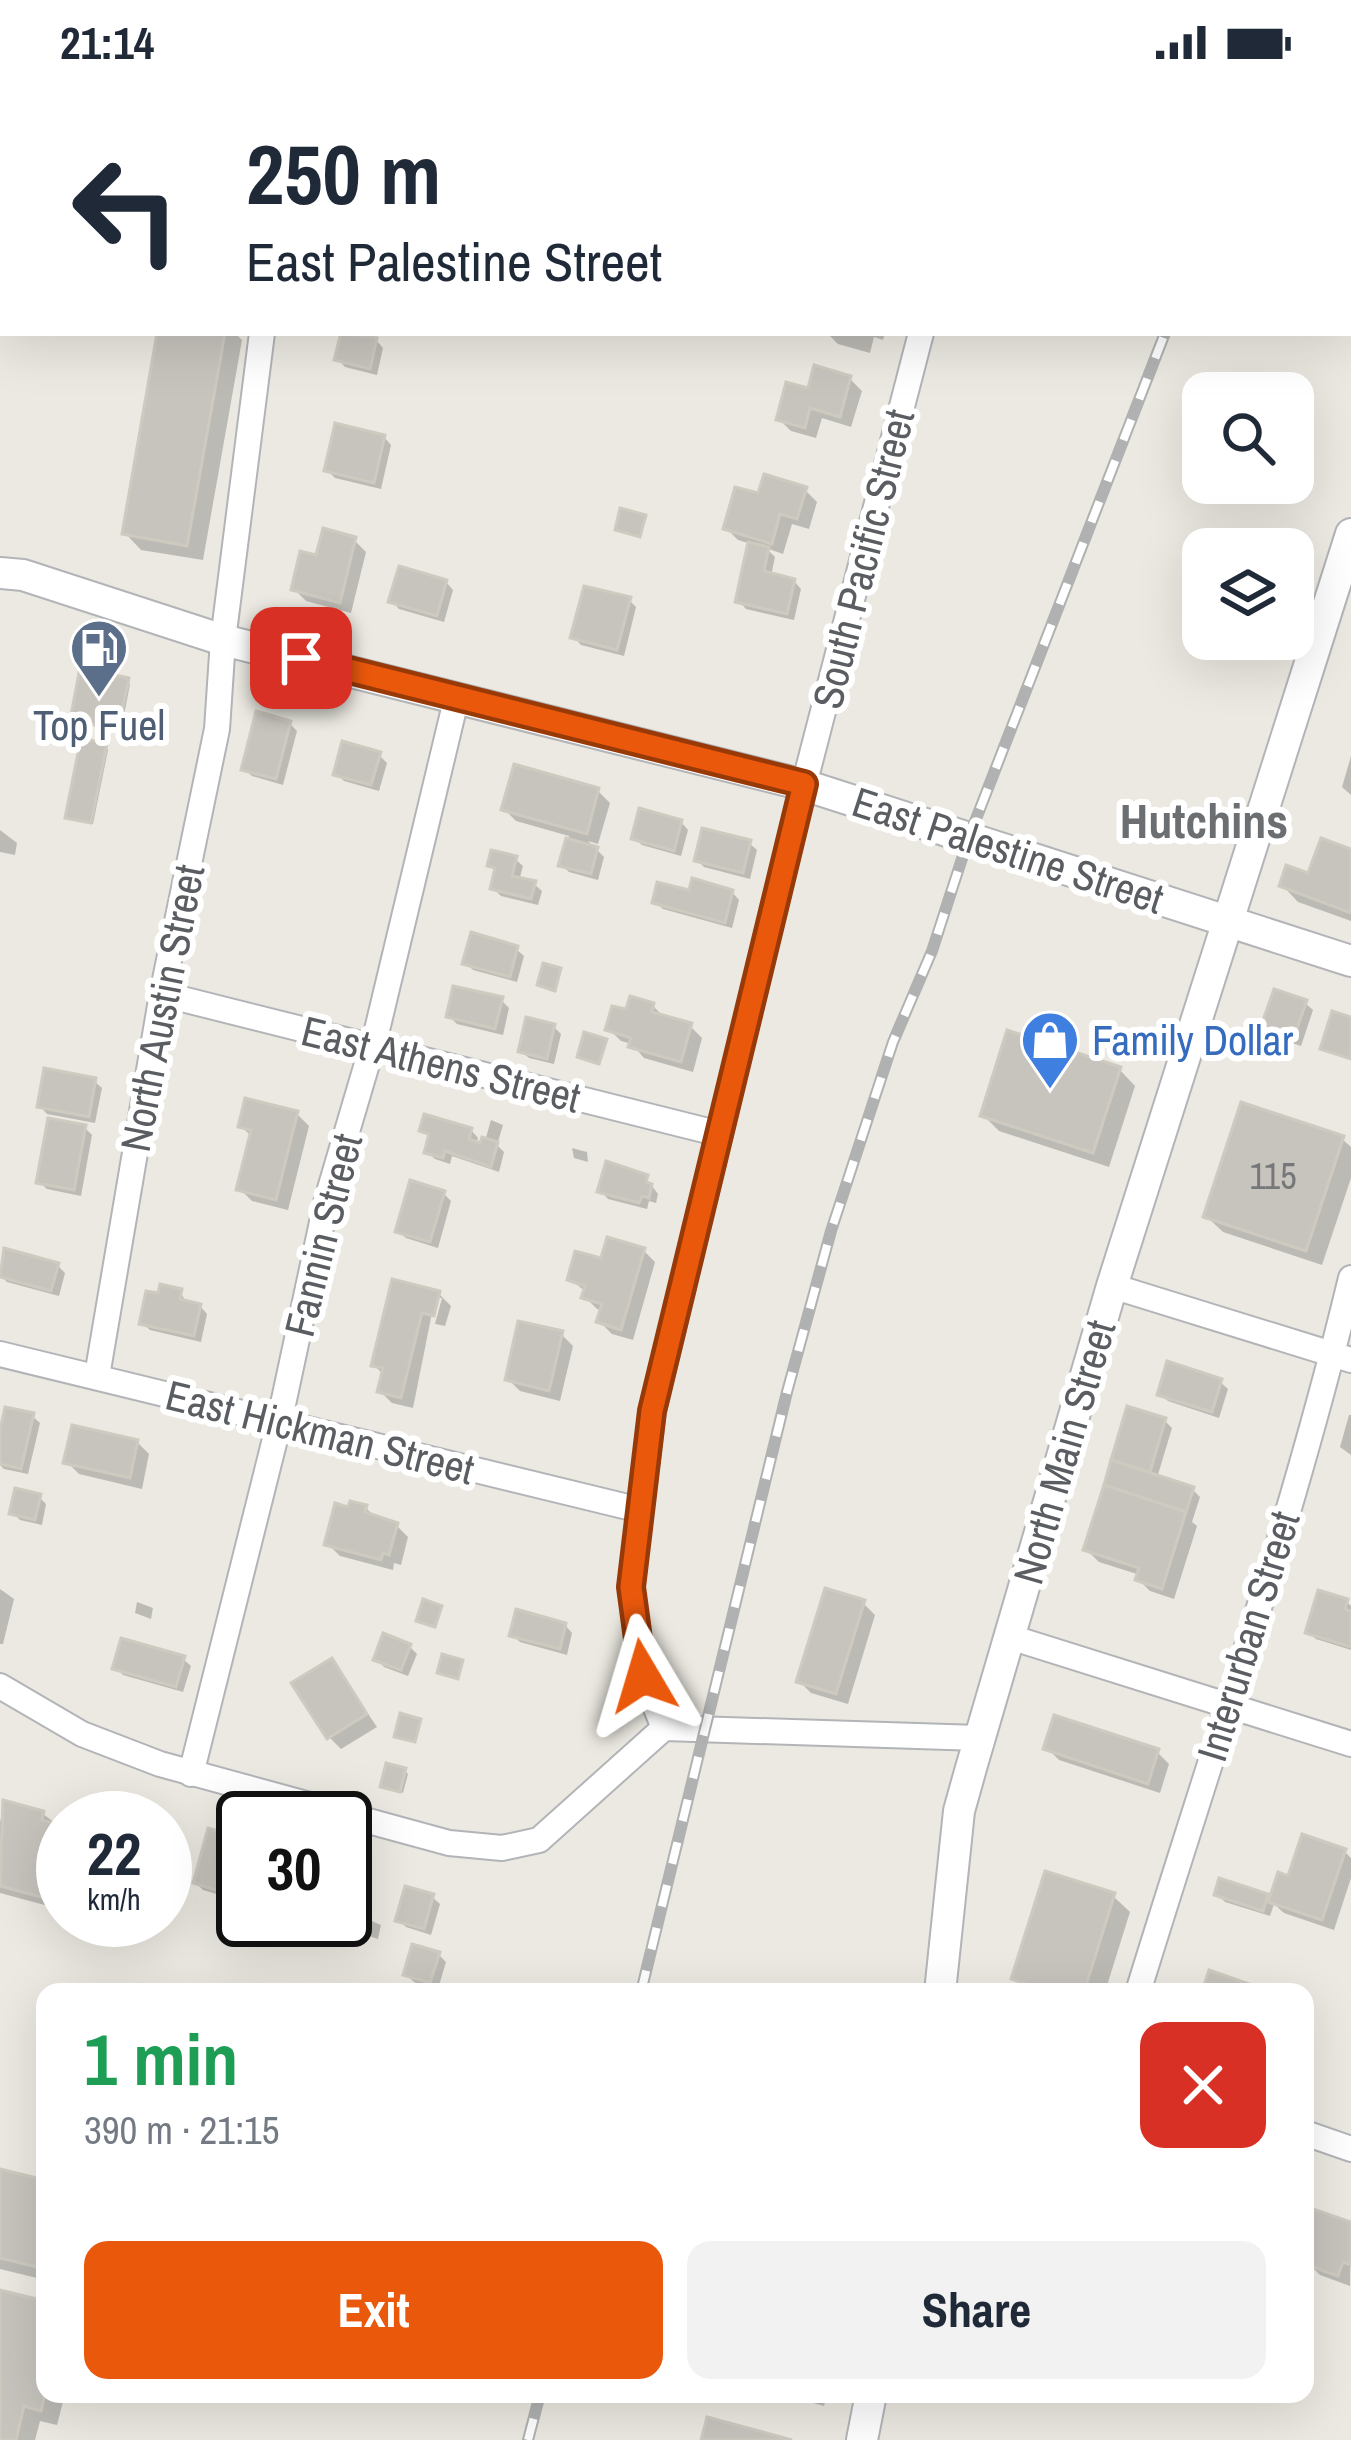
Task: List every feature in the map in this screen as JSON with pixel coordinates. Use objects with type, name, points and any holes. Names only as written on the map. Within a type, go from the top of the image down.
[{"type":"street","name":"North Austin Street","points":[[97,1376],[162,994],[217,729],[223,640],[262,336]]},
{"type":"street","name":"South Pacific Street","points":[[664,1728],[643,1676],[631,1587],[652,1411],[804,784],[920,336]]},
{"type":"street","name":"North Main Street","points":[[941,1983],[958,1811],[1112,1286],[1351,534]]},
{"type":"street","name":"East Palestine Street","points":[[8,568],[223,640],[804,784],[1351,961]]},
{"type":"street","name":"Fannin Street","points":[[191,1774],[279,1423],[328,1199],[372,1046],[457,696]]},
{"type":"street","name":"East Athens Street","points":[[162,994],[720,1134]]},
{"type":"street","name":"Interurban Street","points":[[1141,1983],[1342,1358],[1351,1278]]},
{"type":"street","points":[[1112,1286],[1342,1358]]},
{"type":"street","name":"East Hickman Street","points":[[0,1354],[640,1510]]},
{"type":"street","points":[[1010,1637],[1351,1744]]},
{"type":"street","points":[[0,1686],[82,1734],[191,1774],[449,1844],[502,1848],[539,1840],[664,1728],[979,1738]]},
{"type":"street","points":[[1314,2136],[1351,2149]]},
{"type":"street","points":[[862,2440],[870,2403]]},
{"type":"building","points":[[156,336],[224,336],[187,546],[122,534]]},
{"type":"building","points":[[340,336],[377,338],[370,369],[334,360]]},
{"type":"building","points":[[814,365],[851,376],[840,417],[810,408],[805,428],[776,420],[786,382],[808,388]]},
{"type":"building","points":[[335,423],[385,435],[374,483],[324,471]]},
{"type":"building","points":[[764,474],[807,487],[797,519],[780,514],[772,544],[723,529],[735,487],[758,493]]},
{"type":"building","points":[[620,508],[646,515],[640,537],[615,530]]},
{"type":"building","points":[[323,528],[356,537],[340,603],[291,590],[300,551],[316,555]]},
{"type":"building","points":[[748,542],[769,547],[764,571],[795,579],[787,614],[735,602]]},
{"type":"building","points":[[399,566],[447,580],[437,616],[388,602]]},
{"type":"building","points":[[584,586],[631,597],[617,650],[570,638]]},
{"type":"building","name":"Top Fuel","points":[[80,668],[129,678],[118,730],[70,720]]},
{"type":"building","points":[[256,711],[291,721],[276,779],[241,770]]},
{"type":"building","points":[[81,738],[107,744],[91,823],[65,818]]},
{"type":"building","points":[[342,741],[381,752],[371,785],[333,775]]},
{"type":"building","points":[[514,764],[599,788],[587,834],[501,810]]},
{"type":"building","points":[[639,808],[682,820],[674,851],[631,839]]},
{"type":"building","points":[[702,828],[751,840],[743,873],[694,861]]},
{"type":"building","points":[[566,838],[598,847],[591,874],[558,866]]},
{"type":"building","points":[[1321,838],[1351,849],[1351,913],[1279,886],[1286,865],[1308,873]]},
{"type":"building","points":[[491,850],[517,856],[512,876],[536,881],[531,899],[490,889],[495,868],[487,866]]},
{"type":"building","points":[[692,878],[733,890],[725,923],[652,903],[657,882],[689,890]]},
{"type":"building","points":[[471,932],[518,946],[510,977],[462,964]]},
{"type":"building","points":[[543,963],[561,968],[555,991],[537,985]]},
{"type":"building","points":[[453,986],[503,997],[495,1029],[446,1017]]},
{"type":"building","points":[[1274,989],[1307,1000],[1293,1040],[1260,1029]]},
{"type":"building","points":[[630,996],[654,1003],[652,1012],[692,1023],[681,1062],[628,1047],[631,1038],[605,1030],[612,1006],[626,1009]]},
{"type":"building","points":[[1332,1011],[1351,1017],[1351,1059],[1320,1049]]},
{"type":"building","points":[[526,1017],[555,1024],[547,1059],[518,1052]]},
{"type":"building","name":"Family Dollar","points":[[1007,1030],[1121,1067],[1093,1153],[980,1116]]},
{"type":"building","points":[[584,1032],[607,1039],[599,1064],[577,1057]]},
{"type":"building","points":[[44,1068],[96,1078],[89,1117],[37,1107]]},
{"type":"building","points":[[245,1098],[298,1111],[276,1200],[236,1190],[251,1130],[238,1127]]},
{"type":"building","points":[[1241,1102],[1344,1136],[1306,1251],[1203,1217]]},
{"type":"building","points":[[424,1114],[472,1128],[469,1139],[498,1142],[491,1167],[445,1151],[443,1158],[424,1153],[429,1134],[419,1131]]},
{"type":"building","points":[[48,1118],[86,1125],[74,1190],[36,1183]]},
{"type":"building","points":[[606,1161],[648,1175],[646,1182],[652,1184],[649,1198],[642,1196],[639,1203],[597,1192]]},
{"type":"building","points":[[410,1180],[445,1191],[430,1242],[395,1232]]},
{"type":"building","points":[[607,1237],[645,1248],[621,1330],[596,1322],[602,1304],[581,1298],[585,1286],[567,1280],[575,1251],[601,1258]]},
{"type":"building","points":[[4,1248],[59,1263],[51,1291],[0,1277]]},
{"type":"building","points":[[392,1279],[440,1291],[434,1316],[422,1313],[401,1398],[377,1392],[383,1368],[371,1366]]},
{"type":"building","points":[[160,1284],[182,1289],[180,1299],[201,1304],[194,1336],[139,1324],[146,1291],[158,1293]]},
{"type":"building","points":[[518,1321],[563,1331],[549,1391],[505,1380]]},
{"type":"building","points":[[1167,1361],[1222,1379],[1212,1412],[1157,1395]]},
{"type":"building","points":[[1127,1406],[1166,1418],[1150,1472],[1111,1460]]},
{"type":"building","points":[[5,1407],[34,1413],[21,1469],[0,1464]]},
{"type":"building","points":[[72,1425],[138,1440],[130,1478],[63,1463]]},
{"type":"building","points":[[1111,1460],[1194,1487],[1186,1512],[1104,1485]]},
{"type":"building","points":[[1104,1485],[1186,1512],[1162,1589],[1135,1580],[1139,1568],[1083,1550]]},
{"type":"building","points":[[15,1488],[41,1494],[35,1520],[9,1514]]},
{"type":"building","points":[[350,1501],[367,1505],[365,1512],[398,1523],[389,1555],[383,1553],[381,1560],[324,1545],[335,1503],[348,1507]]},
{"type":"building","points":[[825,1588],[865,1600],[836,1694],[796,1682]]},
{"type":"building","points":[[1318,1590],[1348,1599],[1345,1609],[1351,1611],[1351,1647],[1305,1633]]},
{"type":"building","points":[[423,1599],[442,1606],[435,1627],[416,1621]]},
{"type":"building","points":[[516,1609],[566,1623],[560,1649],[509,1636]]},
{"type":"building","points":[[383,1633],[411,1644],[401,1670],[373,1660]]},
{"type":"building","points":[[121,1638],[185,1656],[176,1687],[112,1669]]},
{"type":"building","points":[[442,1654],[463,1660],[458,1679],[437,1673]]},
{"type":"building","points":[[332,1658],[367,1714],[327,1739],[291,1683]]},
{"type":"building","points":[[400,1713],[421,1719],[415,1742],[394,1737]]},
{"type":"building","points":[[1054,1715],[1159,1749],[1148,1784],[1043,1749]]},
{"type":"building","points":[[386,1763],[406,1768],[400,1792],[380,1787]]},
{"type":"building","points":[[3,1800],[36,1809],[36,1896],[0,1886]]},
{"type":"building","points":[[208,1828],[216,1830],[216,1890],[193,1883]]},
{"type":"building","points":[[1302,1834],[1346,1849],[1322,1920],[1268,1902],[1278,1872],[1288,1876]]},
{"type":"building","points":[[1045,1871],[1115,1893],[1087,1983],[1011,1979]]},
{"type":"building","points":[[1219,1878],[1268,1894],[1263,1911],[1214,1895]]},
{"type":"building","points":[[405,1886],[434,1894],[424,1929],[395,1921]]},
{"type":"building","points":[[412,1944],[440,1952],[430,1983],[403,1975]]},
{"type":"building","points":[[1209,1970],[1246,1983],[1205,1983]]},
{"type":"building","points":[[0,2169],[36,2178],[36,2267],[0,2258]]},
{"type":"building","points":[[1314,2209],[1351,2222],[1351,2265],[1343,2262],[1338,2276],[1314,2267]]},
{"type":"building","points":[[0,2290],[36,2299],[36,2403],[43,2403],[41,2411],[24,2406],[16,2440],[0,2440]]},
{"type":"building","points":[[707,2417],[792,2440],[701,2440]]},
{"type":"railway","points":[[643,1983],[787,1392],[831,1231],[893,1042],[932,951],[969,837],[1164,336]]},
{"type":"railway","points":[[528,2440],[538,2403]]},
{"type":"place","name":"Top Fuel","points":[[99,699]]},
{"type":"place","name":"Family Dollar","points":[[1050,1091]]},
{"type":"district","name":"Hutchins","points":[[1204,820]]},
{"type":"route","points":[[301,658],[804,784],[652,1411],[631,1587],[643,1676]]}]
